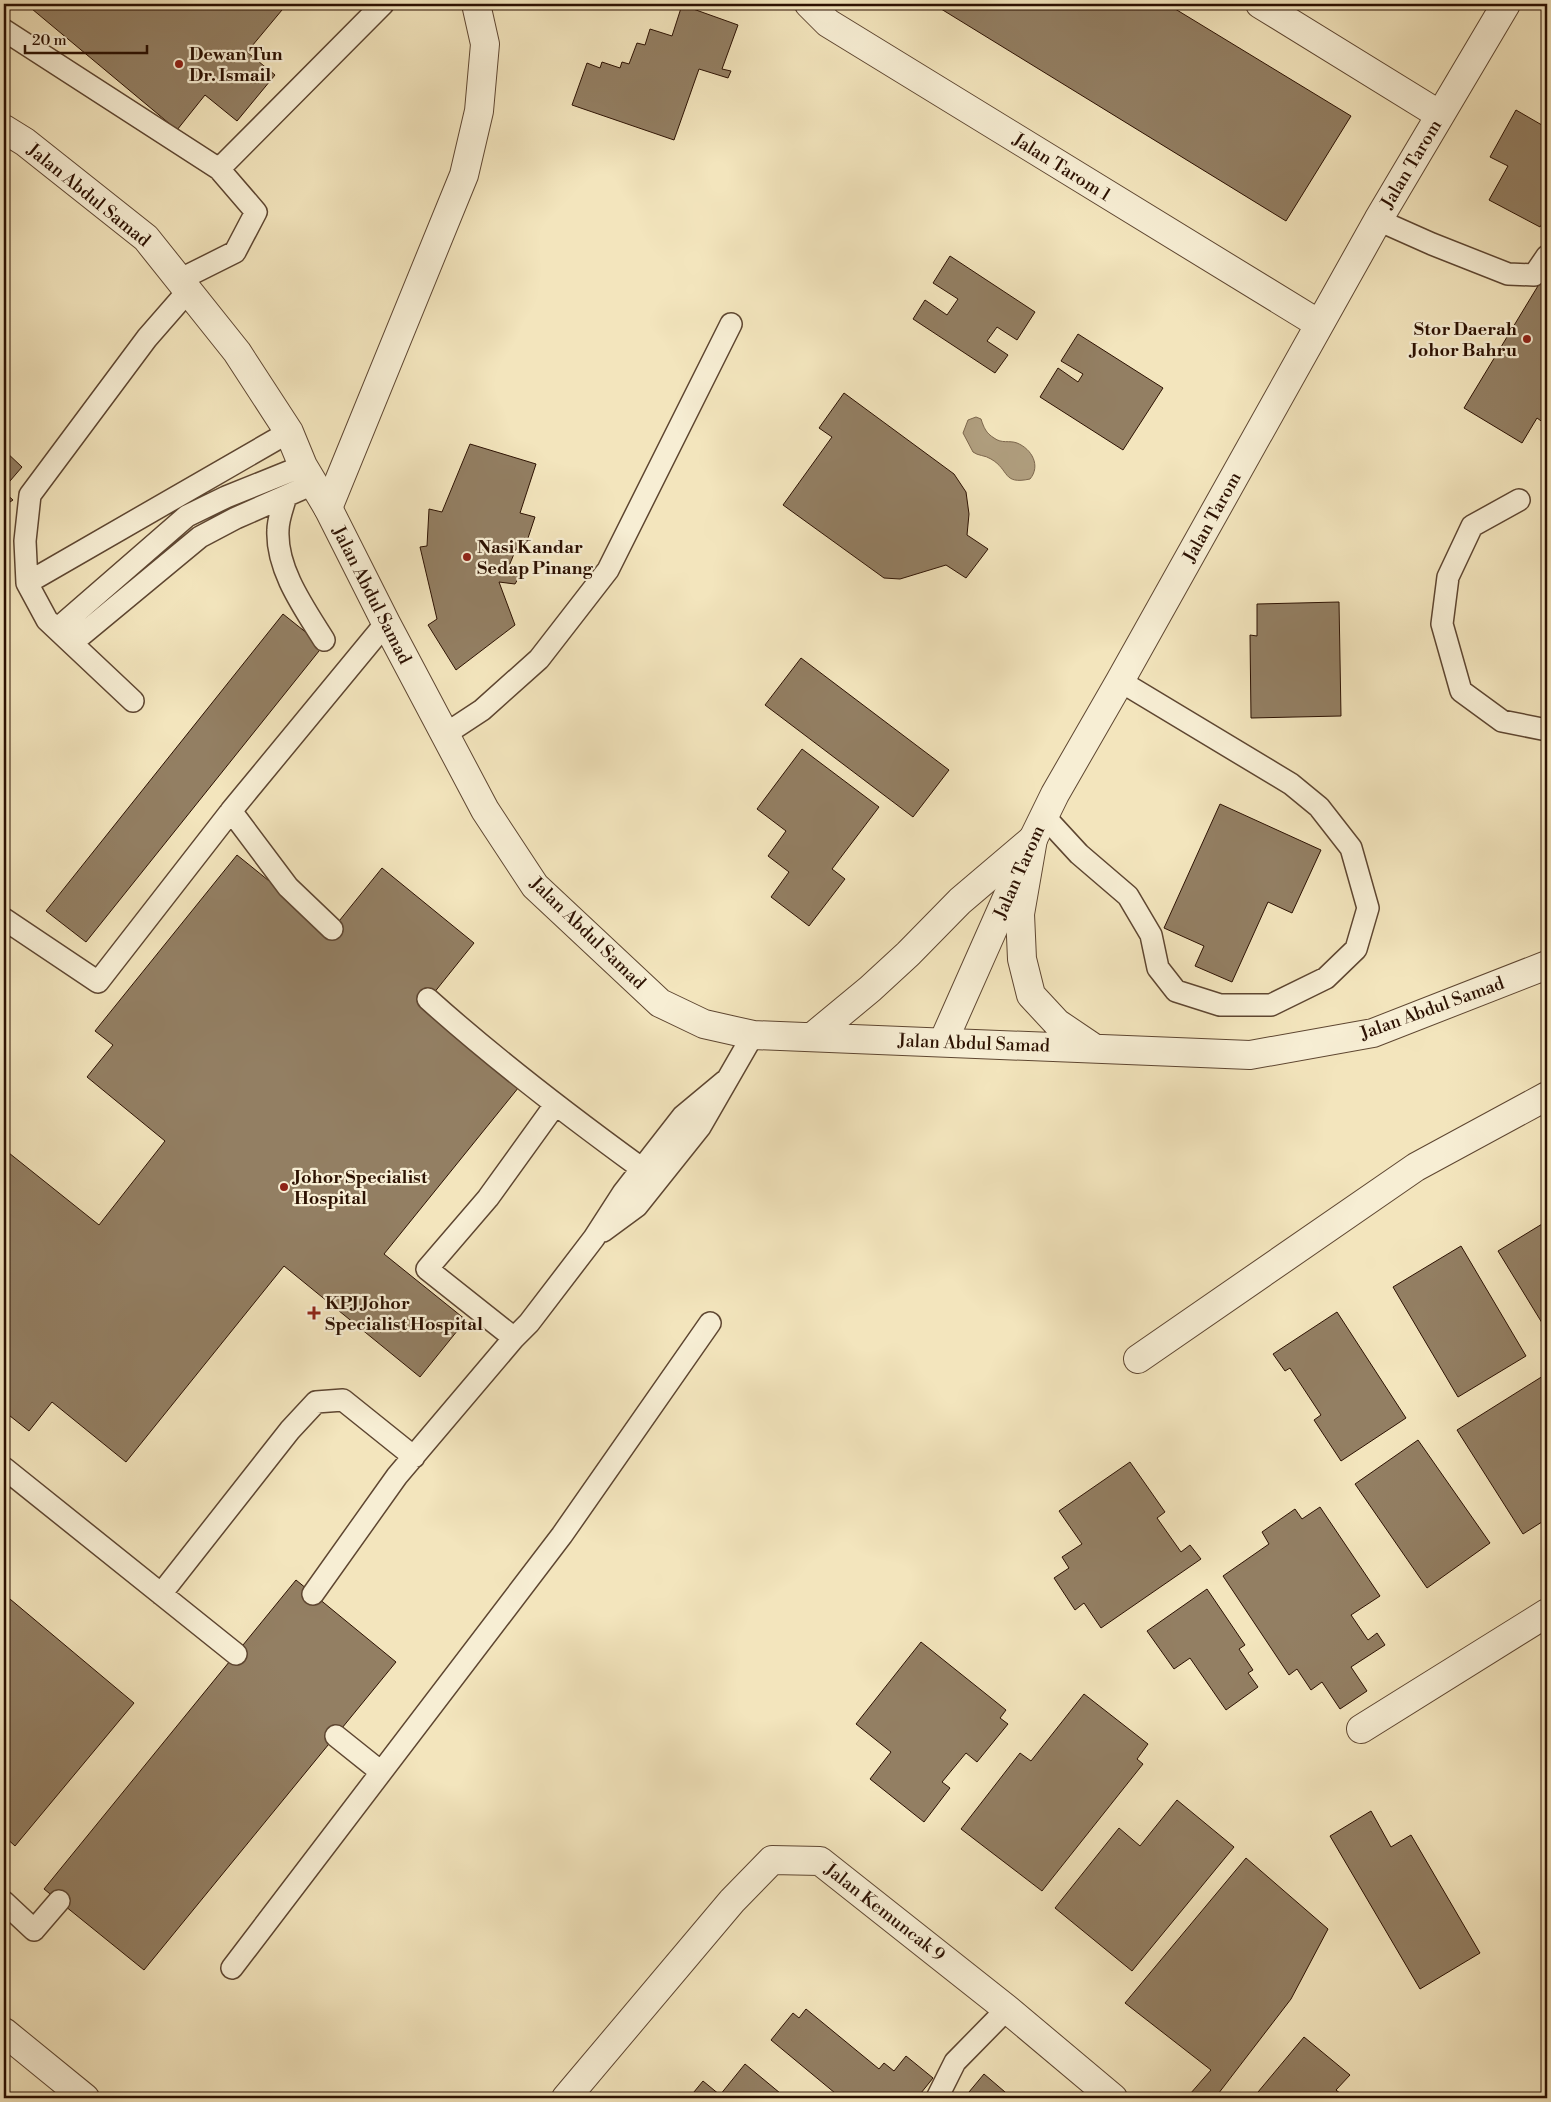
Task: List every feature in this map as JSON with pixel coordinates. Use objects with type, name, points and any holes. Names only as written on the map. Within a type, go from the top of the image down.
[{"type":"street","points":[[328,508],[464,176],[479,111],[485,44],[476,4]]},
{"type":"street","name":"Jalan Tarom 1","points":[[809,4],[828,23],[1319,324]]},
{"type":"street","points":[[1260,4],[1440,115]]},
{"type":"street","name":"Jalan Tarom","points":[[943,1042],[1038,828],[1378,220],[1506,4]]},
{"type":"street","name":"Jalan Abdul Samad","points":[[4,129],[25,142],[146,238],[237,352],[288,432],[308,475],[328,508],[444,735],[485,810],[535,886],[660,1003],[704,1024],[753,1035],[1250,1055],[1373,1033],[1547,966]]},
{"type":"street","points":[[812,1036],[870,989],[1038,828]]},
{"type":"street","points":[[1038,828],[1020,914],[1022,959],[1031,995],[1057,1023],[1094,1048]]},
{"type":"street","points":[[1138,1359],[1416,1167],[1547,1096]]},
{"type":"street","points":[[1361,1728],[1547,1613]]},
{"type":"street","name":"Jalan Kemuncak 9","points":[[566,2098],[732,1901],[772,1860],[820,1862],[1007,2009],[1113,2098]]},
{"type":"street","points":[[4,2032],[85,2098]]},
{"type":"lane","points":[[219,169],[383,4]]},
{"type":"lane","points":[[4,30],[219,169],[256,212],[235,252],[183,286],[147,338],[30,495],[25,541],[27,583],[47,620],[133,701]]},
{"type":"lane","points":[[1378,220],[1508,274],[1534,275],[1547,256]]},
{"type":"lane","points":[[444,735],[482,710],[539,659],[608,570],[731,324]]},
{"type":"lane","points":[[27,583],[288,432]]},
{"type":"lane","points":[[64,636],[187,516],[226,497],[308,475]]},
{"type":"lane","points":[[64,636],[200,537],[236,518],[286,496],[308,475]]},
{"type":"lane","points":[[286,496],[278,529],[278,551],[292,585],[324,640]]},
{"type":"lane","points":[[1519,500],[1472,526],[1448,577],[1442,624],[1461,691],[1502,721],[1547,730]]},
{"type":"lane","points":[[4,919],[98,982],[231,811],[386,623]]},
{"type":"lane","points":[[1038,828],[1079,854],[1128,896],[1151,935],[1158,968],[1176,991],[1220,1005],[1270,1005],[1326,978],[1356,949],[1368,908],[1350,848],[1319,807],[1291,784],[1120,681]]},
{"type":"lane","points":[[231,811],[288,887],[332,929]]},
{"type":"lane","points":[[428,999],[555,1105],[641,1168]]},
{"type":"lane","points":[[594,1238],[637,1206],[700,1127],[753,1035]]},
{"type":"lane","points":[[313,1594],[397,1476],[529,1322],[594,1238],[641,1168],[683,1116],[725,1081]]},
{"type":"lane","points":[[514,1338],[427,1269],[488,1198],[555,1105]]},
{"type":"lane","points":[[232,1968],[562,1535],[710,1323]]},
{"type":"lane","points":[[161,1594],[290,1430],[316,1402],[343,1400],[414,1457]]},
{"type":"lane","points":[[4,1468],[236,1654]]},
{"type":"lane","points":[[336,1736],[381,1772]]},
{"type":"lane","points":[[4,1902],[34,1930],[59,1901]]},
{"type":"lane","points":[[937,2098],[955,2062],[1007,2009]]},
{"type":"shaded area","points":[[976,417],[981,419],[986,430],[994,438],[1000,441],[1017,443],[1027,449],[1035,463],[1035,469],[1030,479],[1015,480],[1010,478],[997,463],[973,452],[963,433],[968,420]]},
{"type":"building","name":"Dewan Tun Dr. Ismail","points":[[26,4],[274,4],[282,10],[247,52],[275,75],[237,121],[205,95],[177,130]]},
{"type":"building","points":[[933,4],[1167,4],[1351,116],[1286,221]]},
{"type":"building","points":[[682,5],[738,25],[722,69],[731,71],[728,78],[699,69],[674,140],[572,105],[587,63],[600,68],[602,62],[620,68],[622,62],[629,64],[637,43],[645,45],[650,29],[672,36]]},
{"type":"building","points":[[1516,110],[1547,128],[1547,215],[1540,227],[1489,200],[1508,166],[1490,157]]},
{"type":"building","points":[[950,256],[1035,312],[1017,340],[997,327],[987,341],[1008,355],[995,373],[913,319],[925,300],[947,315],[958,299],[933,283]]},
{"type":"building","name":"Stor Daerah Johor Bahru","points":[[1547,271],[1547,417],[1544,423],[1537,418],[1522,443],[1464,408]]},
{"type":"building","points":[[1078,334],[1163,388],[1123,450],[1040,397],[1058,368],[1078,382],[1083,374],[1061,361]]},
{"type":"building","points":[[844,393],[954,474],[966,492],[969,514],[967,535],[988,549],[966,578],[946,565],[900,579],[884,578],[783,505],[832,437],[819,428]]},
{"type":"building","name":"Nasi Kandar Sedap Pinang","points":[[470,444],[536,464],[520,513],[535,517],[525,547],[516,549],[509,566],[522,572],[515,584],[499,582],[515,625],[456,670],[428,625],[437,619],[420,547],[427,546],[429,509],[442,512]]},
{"type":"building","points":[[4,450],[22,467],[4,488]]},
{"type":"building","points":[[4,492],[13,500],[4,506]]},
{"type":"building","points":[[1339,602],[1341,716],[1251,718],[1250,635],[1257,636],[1257,604]]},
{"type":"building","points":[[283,614],[323,646],[86,942],[46,911]]},
{"type":"building","points":[[801,658],[949,770],[913,817],[765,705]]},
{"type":"building","points":[[802,749],[879,807],[832,869],[845,879],[809,926],[771,897],[789,872],[768,856],[786,831],[757,809]]},
{"type":"building","points":[[1220,804],[1321,850],[1292,913],[1268,902],[1232,982],[1195,966],[1204,946],[1164,928]]},
{"type":"building","name":"Johor Specialist Hospital","points":[[237,855],[331,931],[382,868],[474,943],[425,1004],[523,1082],[384,1254],[466,1320],[420,1377],[284,1266],[126,1462],[52,1402],[29,1431],[5,1412],[4,1414],[4,1149],[99,1225],[165,1141],[87,1077],[113,1045],[95,1031]]},
{"type":"building","points":[[1547,1221],[1547,1331],[1498,1251]]},
{"type":"building","points":[[1461,1246],[1526,1356],[1458,1397],[1393,1287]]},
{"type":"building","points":[[1337,1312],[1406,1418],[1341,1461],[1314,1420],[1321,1415],[1290,1368],[1285,1371],[1273,1354]]},
{"type":"building","points":[[1543,1376],[1547,1382],[1547,1524],[1545,1520],[1523,1534],[1457,1430]]},
{"type":"building","points":[[1418,1440],[1490,1543],[1427,1588],[1355,1484]]},
{"type":"building","points":[[1130,1462],[1165,1512],[1157,1518],[1181,1552],[1190,1545],[1201,1559],[1101,1628],[1084,1603],[1075,1610],[1054,1578],[1069,1568],[1062,1557],[1082,1544],[1059,1511]]},
{"type":"building","points":[[1320,1507],[1380,1596],[1351,1615],[1368,1640],[1377,1633],[1385,1645],[1351,1667],[1367,1691],[1340,1709],[1322,1682],[1311,1690],[1297,1669],[1289,1675],[1223,1576],[1269,1544],[1262,1532],[1295,1509],[1302,1519]]},
{"type":"building","points":[[296,1580],[396,1662],[144,1970],[44,1889]]},
{"type":"building","points":[[1207,1589],[1245,1645],[1239,1649],[1253,1670],[1248,1673],[1258,1687],[1226,1710],[1190,1658],[1174,1669],[1147,1631]]},
{"type":"building","points":[[4,1594],[134,1703],[15,1846],[4,1836]]},
{"type":"building","points":[[921,1642],[1006,1710],[1000,1718],[1008,1724],[977,1762],[966,1753],[942,1782],[950,1788],[924,1822],[870,1779],[891,1752],[856,1724]]},
{"type":"building","points":[[1084,1694],[1148,1744],[1137,1759],[1143,1764],[1042,1891],[961,1829],[1020,1753],[1031,1761]]},
{"type":"building","points":[[1177,1800],[1234,1847],[1132,1971],[1055,1908],[1119,1828],[1140,1846]]},
{"type":"building","points":[[1371,1811],[1391,1847],[1411,1835],[1480,1953],[1420,1989],[1330,1836]]},
{"type":"building","points":[[1246,1858],[1328,1929],[1291,1999],[1215,2098],[1196,2098],[1190,2094],[1211,2070],[1125,2003]]},
{"type":"building","points":[[806,2009],[879,2069],[884,2063],[894,2071],[906,2056],[933,2078],[917,2098],[841,2098],[771,2040],[793,2013],[799,2018]]},
{"type":"building","points":[[1304,2037],[1350,2075],[1336,2090],[1346,2098],[1253,2098]]},
{"type":"building","points":[[745,2064],[786,2098],[689,2098],[703,2081],[720,2095]]},
{"type":"building","points":[[984,2074],[1012,2098],[964,2098]]},
{"type":"place","name":"Dewan Tun Dr. Ismail","points":[[179,64]]},
{"type":"place","name":"Stor Daerah Johor Bahru","points":[[1527,339]]},
{"type":"place","name":"Nasi Kandar Sedap Pinang","points":[[467,557]]},
{"type":"place","name":"Johor Specialist Hospital","points":[[284,1187]]},
{"type":"place","name":"KPJ Johor Specialist Hospital","points":[[314,1313]]}]
